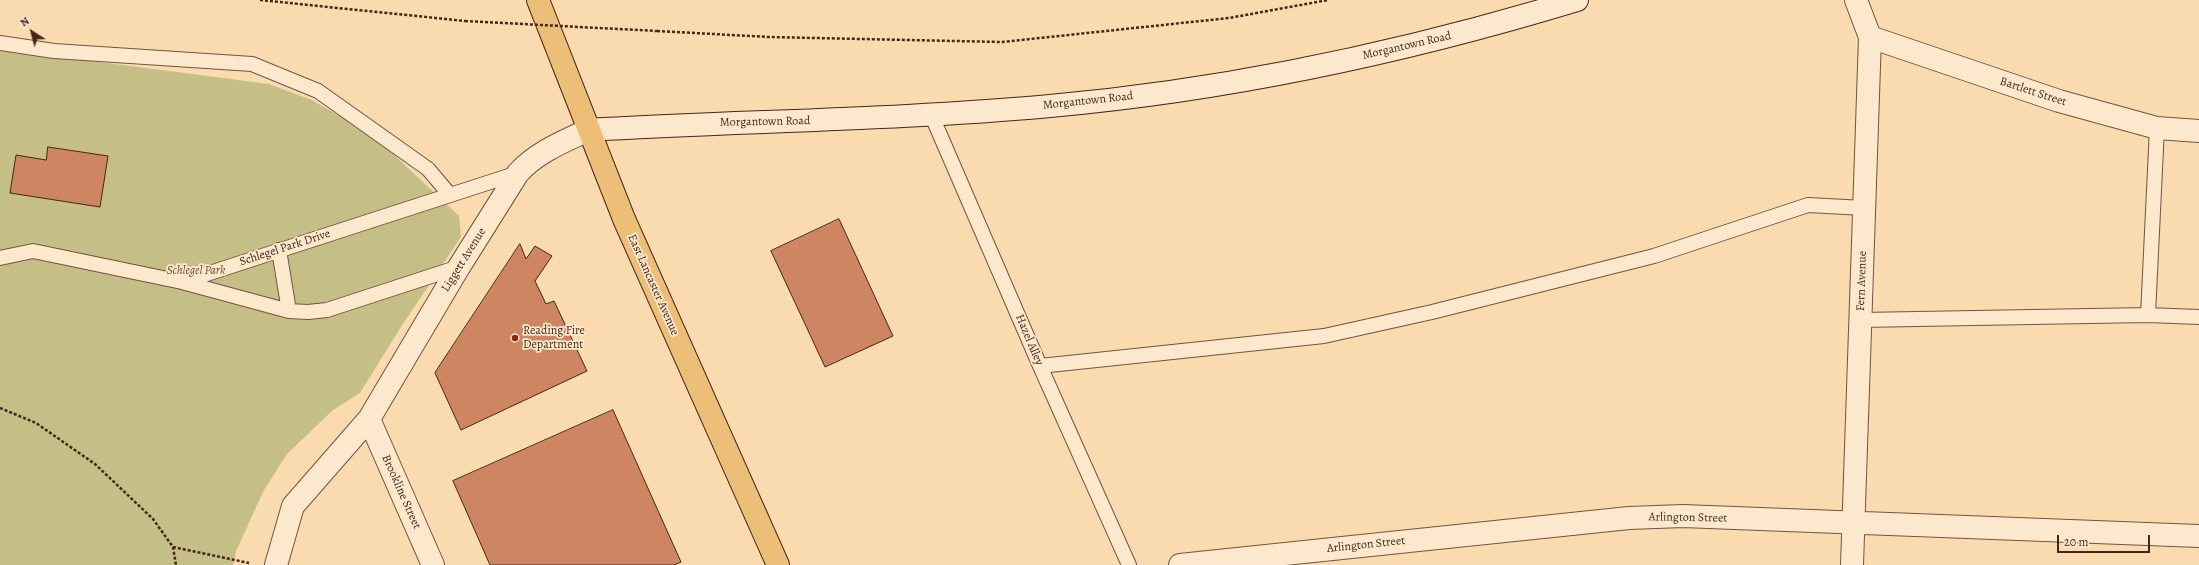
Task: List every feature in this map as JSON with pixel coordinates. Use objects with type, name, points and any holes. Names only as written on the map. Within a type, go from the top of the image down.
[{"type":"main road","name":"East Lancaster Avenue","points":[[538,0],[626,225],[778,565]]},
{"type":"street","name":"Morgantown Road","points":[[588,130],[680,125],[835,121],[1051,106],[1224,83],[1389,51],[1472,30],[1577,0]]},
{"type":"street","name":"Fern Avenue","points":[[1852,565],[1870,37],[1856,0]]},
{"type":"street","name":"Bartlett Street","points":[[1870,37],[2059,101],[2157,128],[2199,131]]},
{"type":"street","name":"Liggett Avenue","points":[[276,565],[293,506],[369,419],[459,266],[518,173],[528,161],[541,153],[588,130]]},
{"type":"street","name":"Brookline Street","points":[[369,419],[433,565]]},
{"type":"street","name":"Arlington Street","points":[[1180,565],[1629,518],[1683,516],[2199,536]]},
{"type":"lane","points":[[0,44],[54,51],[252,64],[318,91],[428,169],[450,195]]},
{"type":"lane","name":"Hazel Alley","points":[[931,114],[1040,366],[1129,565]]},
{"type":"lane","points":[[2148,315],[2157,128]]},
{"type":"lane","name":"Schlegel Park Drive","points":[[182,282],[518,173]]},
{"type":"lane","points":[[1040,366],[1324,336],[1432,312],[1654,256],[1808,205],[1864,208]]},
{"type":"lane","points":[[279,250],[289,311]]},
{"type":"lane","points":[[0,258],[33,251],[182,282],[289,311],[308,312],[327,310],[459,266]]},
{"type":"lane","points":[[1860,320],[2148,315],[2199,317]]},
{"type":"path","points":[[260,0],[465,21],[768,37],[1002,42],[1228,18],[1328,0]]},
{"type":"path","points":[[0,408],[36,423],[95,464],[153,519],[173,547],[176,565]]},
{"type":"path","points":[[173,547],[252,564]]},
{"type":"green space","name":"Schlegel Park","points":[[0,49],[269,84],[312,100],[360,128],[392,153],[459,216],[461,237],[399,330],[360,393],[333,410],[287,454],[264,490],[236,551],[233,565],[0,565]]},
{"type":"building","points":[[48,147],[108,156],[100,207],[10,193],[16,155],[46,160]]},
{"type":"building","points":[[839,219],[893,336],[825,367],[771,251]]},
{"type":"building","name":"Reading Fire Department","points":[[520,244],[526,259],[535,246],[552,256],[535,281],[546,304],[554,301],[587,371],[461,430],[435,373]]},
{"type":"building","points":[[613,410],[681,562],[674,565],[490,565],[453,481]]},
{"type":"place","name":"Reading Fire Department","points":[[515,338]]}]
